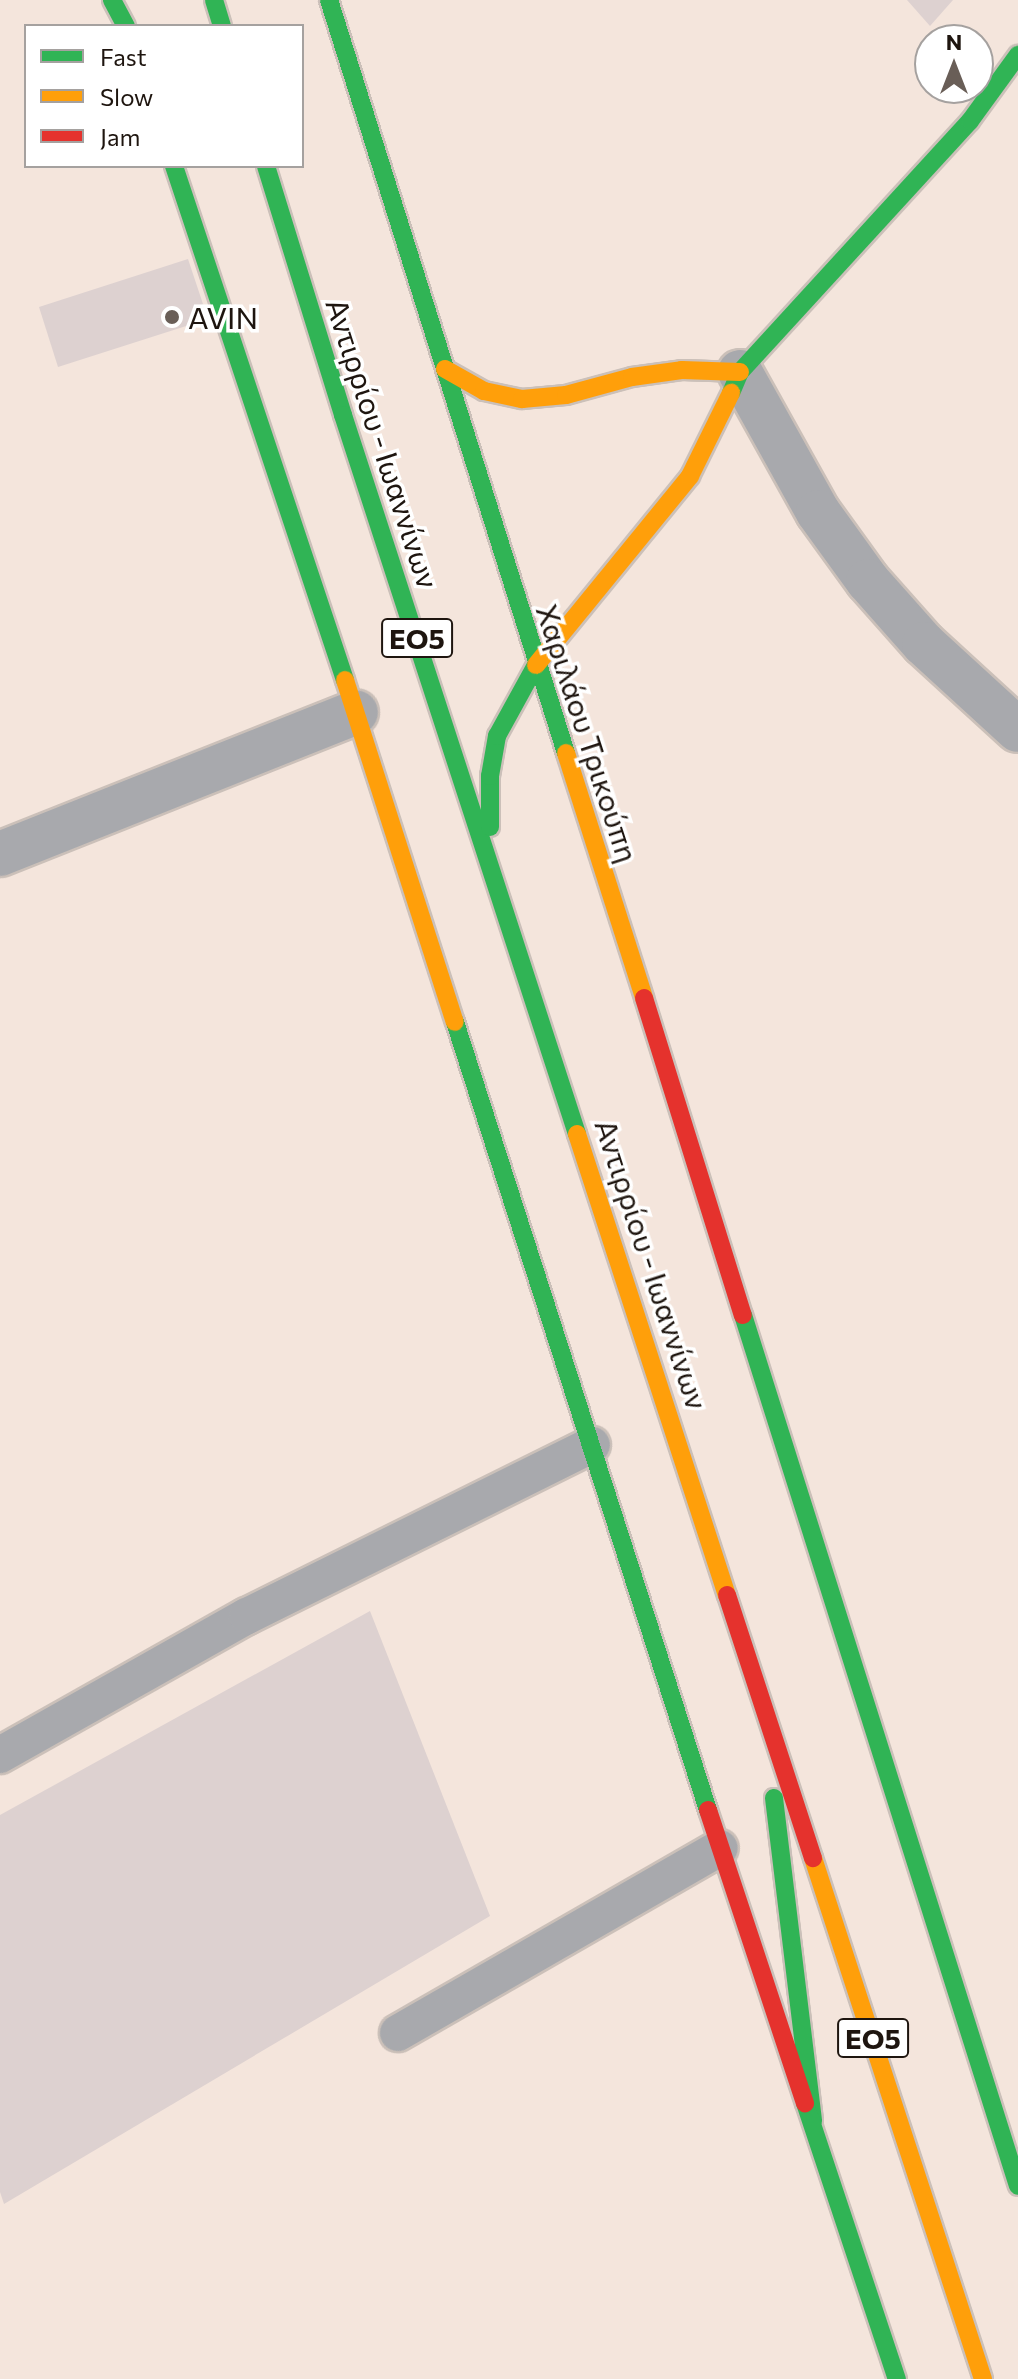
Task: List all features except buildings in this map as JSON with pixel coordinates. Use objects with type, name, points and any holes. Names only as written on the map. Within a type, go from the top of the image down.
[{"type":"street","points":[[112,0],[125,24]]},
{"type":"street","points":[[214,0],[221,24]]},
{"type":"street","name":"Χαριλάου Τρικούπη","points":[[329,0],[536,665],[1018,2186]]},
{"type":"street","points":[[490,861],[490,776],[497,736],[536,665],[690,476],[713,435],[740,372],[970,121],[1018,55]]},
{"type":"street","points":[[175,168],[356,712],[720,1848],[897,2379]]},
{"type":"street","name":"Αντιρρίου - Ιωαννίνων","points":[[267,168],[983,2379]]},
{"type":"street","points":[[445,369],[484,391],[522,399],[566,395],[632,377],[682,370],[740,372]]},
{"type":"street","points":[[740,372],[818,512],[868,581],[924,644],[1018,730]]},
{"type":"street","points":[[0,854],[356,712]]},
{"type":"street","points":[[762,1697],[813,2121]]},
{"type":"lane","points":[[0,1755],[247,1616],[592,1445]]},
{"type":"lane","points":[[398,2033],[720,1848]]},
{"type":"traffic: fast","points":[[112,0],[125,24]]},
{"type":"traffic: fast","points":[[214,0],[221,24]]},
{"type":"traffic: fast","points":[[329,0],[566,753]]},
{"type":"traffic: fast","points":[[731,393],[740,372],[970,121],[1018,55]]},
{"type":"traffic: fast","points":[[175,168],[345,680]]},
{"type":"traffic: fast","points":[[267,168],[343,415],[577,1134]]},
{"type":"traffic: fast","points":[[490,827],[490,776],[497,736],[536,665]]},
{"type":"traffic: fast","points":[[455,1022],[708,1810]]},
{"type":"traffic: fast","points":[[743,1315],[1018,2186]]},
{"type":"traffic: fast","points":[[774,1798],[813,2121]]},
{"type":"traffic: fast","points":[[805,2103],[897,2379]]},
{"type":"traffic: slow","points":[[445,369],[484,391],[522,399],[566,395],[632,377],[682,370],[740,372]]},
{"type":"traffic: slow","points":[[536,665],[690,476],[731,393]]},
{"type":"traffic: slow","points":[[345,680],[455,1022]]},
{"type":"traffic: slow","points":[[566,753],[644,998]]},
{"type":"traffic: slow","points":[[577,1134],[727,1595]]},
{"type":"traffic: slow","points":[[813,1858],[983,2379]]},
{"type":"traffic: jam","points":[[644,998],[743,1315]]},
{"type":"traffic: jam","points":[[727,1595],[813,1858]]},
{"type":"traffic: jam","points":[[708,1810],[805,2103]]},
{"type":"place","name":"AVIN","points":[[172,317]]}]
